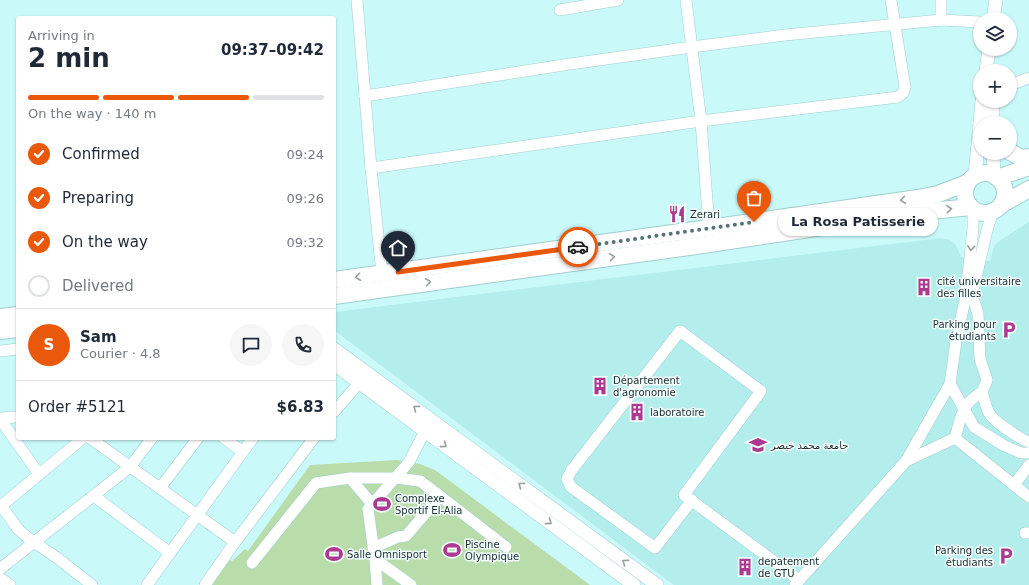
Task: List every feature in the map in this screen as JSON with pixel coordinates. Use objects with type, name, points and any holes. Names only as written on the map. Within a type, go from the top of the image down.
[{"type":"highway","points":[[1017,156],[1022,158],[1029,157]]},
{"type":"highway","points":[[996,177],[1029,167]]},
{"type":"highway","points":[[336,280],[928,196],[948,191],[985,173],[996,177],[1004,187],[1004,199],[997,208]]},
{"type":"highway","points":[[971,179],[964,194],[966,200],[972,208]]},
{"type":"highway","points":[[336,296],[689,247],[930,211],[972,208],[984,213],[997,208],[1029,189]]},
{"type":"highway","points":[[0,317],[16,315]]},
{"type":"highway","points":[[0,331],[16,329]]},
{"type":"main road","points":[[994,12],[996,0]]},
{"type":"main road","points":[[1003,12],[1005,0]]},
{"type":"main road","points":[[971,179],[974,160]]},
{"type":"main road","points":[[994,160],[996,177]]},
{"type":"main road","points":[[336,350],[439,424],[656,585]]},
{"type":"main road","points":[[336,365],[634,585]]},
{"type":"street","points":[[357,0],[371,168],[382,274]]},
{"type":"street","points":[[560,10],[618,0]]},
{"type":"street","points":[[686,0],[701,121],[709,228]]},
{"type":"street","points":[[371,168],[701,121],[898,97],[903,93],[905,87],[891,0]]},
{"type":"street","points":[[941,0],[941,20]]},
{"type":"street","points":[[365,96],[554,66],[785,35],[941,20],[973,22]]},
{"type":"street","points":[[1017,82],[1029,78]]},
{"type":"street","points":[[692,500],[655,548],[572,487],[567,479],[571,471],[680,331],[760,391],[684,495],[692,500],[797,583],[906,461],[950,384],[970,258],[973,228],[972,208]]},
{"type":"street","points":[[906,461],[955,438],[963,409],[973,397],[982,392],[987,380],[980,359],[978,314],[972,295],[987,230],[997,208]]},
{"type":"street","points":[[0,351],[16,349]]},
{"type":"street","points":[[336,410],[359,382]]},
{"type":"street","points":[[950,384],[974,427],[1003,445],[1020,453],[1029,453]]},
{"type":"street","points":[[982,392],[989,414],[1004,427],[1029,442]]},
{"type":"street","points":[[0,418],[16,417]]},
{"type":"street","points":[[0,418],[39,474]]},
{"type":"street","points":[[377,585],[368,509],[409,462],[425,431]]},
{"type":"street","points":[[955,438],[1029,497]]},
{"type":"street","points":[[81,440],[0,505],[18,529],[92,585]]},
{"type":"street","points":[[93,440],[234,542]]},
{"type":"street","points":[[0,569],[33,541],[94,496],[130,467],[150,440]]},
{"type":"street","points":[[160,488],[196,440]]},
{"type":"street","points":[[227,440],[243,452]]},
{"type":"street","points":[[147,585],[252,440]]},
{"type":"street","points":[[205,585],[234,542],[312,440]]},
{"type":"street","points":[[1014,485],[1029,465]]},
{"type":"street","points":[[350,478],[372,504]]},
{"type":"street","points":[[252,563],[316,484],[350,478],[396,478],[420,482],[506,547]]},
{"type":"street","points":[[94,496],[170,553]]},
{"type":"street","points":[[374,553],[398,537],[406,536],[440,496]]},
{"type":"street","points":[[374,553],[411,585]]},
{"type":"street","points":[[0,578],[10,585]]},
{"type":"shaded area","name":"جامعة محمد خيضر","points":[[1029,222],[1029,585],[674,585],[336,332],[336,312],[941,238],[950,240],[956,245],[961,257],[990,261],[994,246],[999,241]]},
{"type":"green space","name":"Complexe Sportif El-Alia","points":[[397,460],[420,464],[435,470],[590,585],[212,585],[230,560],[232,561],[245,549],[248,551],[310,465]]},
{"type":"way so far","points":[[578,247],[754,222]]},
{"type":"place","name":"Zerari","points":[[677,214]]},
{"type":"place","name":"La Rosa Patisserie","points":[[754,222]]},
{"type":"place","name":"cité universitaire des filles","points":[[924,287]]},
{"type":"place","name":"Parking pour étudiants","points":[[1009,330]]},
{"type":"place","name":"Département d'agronomie","points":[[600,386]]},
{"type":"place","name":"laboratoire","points":[[637,412]]},
{"type":"place","name":"جامعة محمد خيضر","points":[[758,445]]},
{"type":"place","name":"Complexe Sportif El-Alia","points":[[382,504]]},
{"type":"place","name":"Piscine Olympique","points":[[452,550]]},
{"type":"place","name":"Salle Omnisport","points":[[334,554]]},
{"type":"place","name":"Parking des étudiants","points":[[1006,556]]},
{"type":"place","name":"depatement de GTU","points":[[745,567]]},
{"type":"route","points":[[398,272],[578,247]]}]
